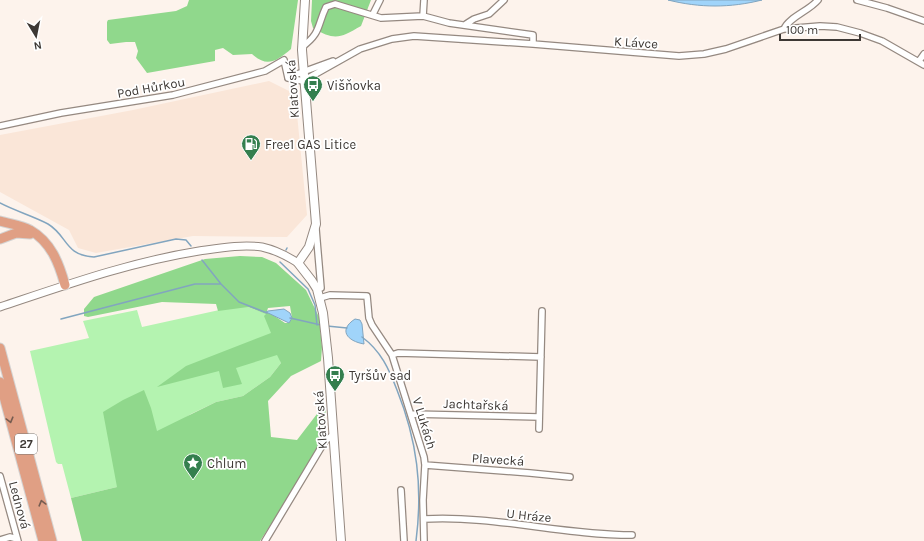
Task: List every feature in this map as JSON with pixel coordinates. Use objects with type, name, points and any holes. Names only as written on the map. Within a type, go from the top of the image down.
[{"type":"highway","points":[[0,221],[30,230],[44,240],[52,250],[65,285]]},
{"type":"highway","points":[[0,239],[16,233],[36,234]]},
{"type":"highway","name":"27","points":[[0,348],[52,541]]},
{"type":"highway","name":"27","points":[[0,383],[43,541]]},
{"type":"main road","name":"Klatovská","points":[[305,0],[302,47],[303,81],[316,224],[312,240],[298,263],[312,280],[320,298],[325,327],[341,541]]},
{"type":"street","points":[[373,14],[378,8],[380,0]]},
{"type":"street","points":[[423,16],[424,0]]},
{"type":"street","points":[[466,24],[474,19],[489,14],[504,0]]},
{"type":"street","points":[[784,29],[788,22],[809,9],[818,0]]},
{"type":"street","points":[[857,0],[887,8],[924,22]]},
{"type":"street","points":[[302,47],[312,39],[320,27],[326,7],[335,4],[373,14],[382,18],[423,16],[533,35],[533,44]]},
{"type":"street","name":"K Lávce","points":[[303,72],[339,59],[360,49],[392,39],[414,36],[679,56],[704,54],[726,49],[784,29],[820,26],[838,27],[882,41],[924,65]]},
{"type":"street","points":[[919,61],[924,54]]},
{"type":"street","name":"K Lávce","points":[[303,81],[339,59]]},
{"type":"street","name":"Pod Hůrkou","points":[[0,126],[76,111],[173,96],[265,71],[284,60],[288,78]]},
{"type":"street","points":[[288,78],[303,72]]},
{"type":"street","points":[[288,78],[303,81]]},
{"type":"street","name":"Klatovská","points":[[316,224],[321,288]]},
{"type":"street","points":[[0,307],[65,285],[163,257],[240,246],[256,246],[272,249],[286,255],[298,263]]},
{"type":"street","name":"V Lukách","points":[[320,298],[330,295],[367,296],[369,318],[392,355],[412,414],[425,465],[424,541]]},
{"type":"street","points":[[539,429],[542,311]]},
{"type":"street","points":[[392,355],[398,353],[541,357]]},
{"type":"street","name":"Jachtařská","points":[[412,414],[540,417]]},
{"type":"street","points":[[265,541],[325,441],[333,435]]},
{"type":"street","name":"Plavecká","points":[[425,465],[570,477]]},
{"type":"street","name":"Lednová","points":[[0,476],[18,540]]},
{"type":"street","points":[[401,490],[404,541]]},
{"type":"street","name":"U Hráze","points":[[424,519],[460,519],[597,534],[632,535]]},
{"type":"street","points":[[0,540],[10,537],[18,540]]},
{"type":"shaded area","points":[[269,81],[295,94],[307,215],[287,237],[193,236],[96,253],[78,248],[69,230],[0,192],[0,135],[133,110]]},
{"type":"green space","points":[[189,0],[298,0],[291,49],[276,60],[267,62],[262,61],[252,54],[233,55],[223,48],[215,50],[215,61],[147,73],[136,58],[138,51],[135,42],[110,44],[107,40],[108,20],[176,11],[187,6]]},
{"type":"green space","points":[[312,0],[371,0],[361,26],[348,33],[332,36],[313,28],[311,21]]},
{"type":"green space","points":[[240,256],[262,257],[276,263],[306,290],[319,317],[322,347],[321,361],[291,376],[268,401],[271,437],[297,440],[320,410],[326,409],[322,439],[299,482],[260,541],[82,541],[71,498],[117,487],[103,412],[144,390],[151,408],[157,431],[216,402],[243,396],[270,377],[281,363],[277,355],[236,368],[242,384],[223,388],[219,371],[157,387],[186,366],[271,333],[264,316],[266,314],[248,307],[218,311],[216,304],[162,302],[88,317],[84,316],[84,309],[94,297],[205,259]],"holes":[[[290,306],[292,318],[289,323],[285,323],[267,311],[268,308]]]},
{"type":"green space","points":[[233,307],[248,307],[267,314],[281,363],[270,377],[243,396],[216,402],[191,414],[164,432],[117,487],[71,498],[62,464],[58,464],[56,462],[30,351],[89,338],[83,321],[137,310],[142,327]]},
{"type":"water","points":[[668,0],[762,0],[727,6],[703,6]]},
{"type":"water","points":[[284,309],[290,313],[292,318],[289,323],[266,312],[268,311]]},
{"type":"water","points":[[355,319],[360,320],[362,324],[364,344],[358,343],[349,338],[347,334],[347,327]]},
{"type":"waterway","points":[[0,203],[48,224],[72,249],[84,256],[94,257],[176,239],[186,240],[191,246]]},
{"type":"waterway","points":[[202,260],[221,284],[239,302],[267,313]]},
{"type":"waterway","points":[[280,262],[308,289],[315,305],[317,325]]},
{"type":"waterway","points":[[61,319],[195,284],[220,284]]},
{"type":"waterway","points":[[290,318],[321,325]]},
{"type":"waterway","points":[[327,326],[347,328]]},
{"type":"waterway","points":[[362,337],[369,342],[384,361],[397,390],[409,427],[417,464],[419,502],[416,541]]},
{"type":"place","name":"Višňovka","points":[[313,102]]},
{"type":"place","name":"Free1 GAS Litice","points":[[251,161]]},
{"type":"place","name":"Tyršův sad","points":[[335,392]]},
{"type":"place","name":"Chlum","points":[[193,480]]}]
